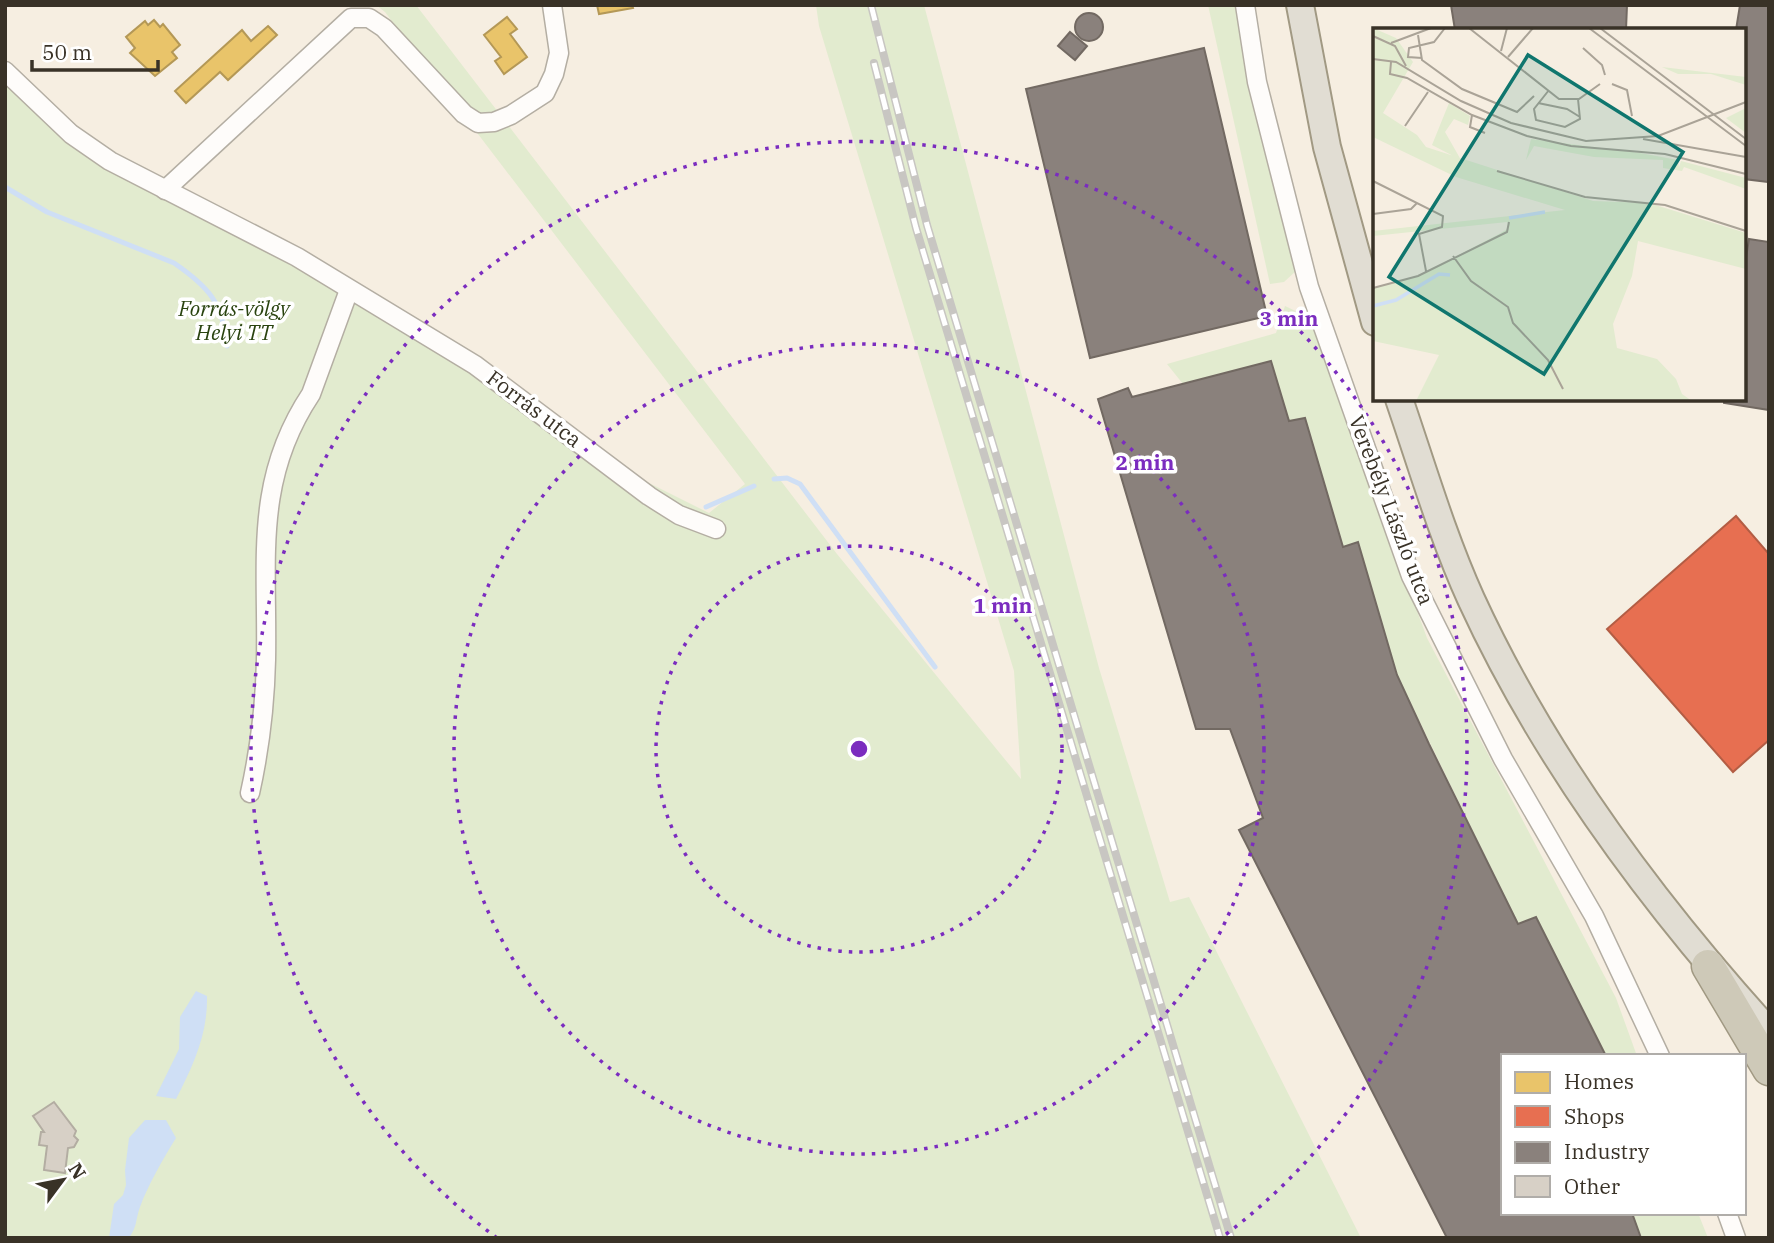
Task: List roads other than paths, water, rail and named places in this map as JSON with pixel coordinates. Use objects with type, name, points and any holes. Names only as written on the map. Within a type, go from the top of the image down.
[{"type":"highway","points":[[1709,966],[1769,1069]]},
{"type":"main road","points":[[1300,5],[1327,147],[1373,315]]},
{"type":"main road","points":[[1400,401],[1452,552],[1491,641],[1546,736],[1645,886],[1709,966],[1769,1032]]},
{"type":"street","points":[[164,190],[351,18],[369,18],[384,28],[464,114],[478,123],[494,122],[545,93],[554,75],[559,53],[552,5]]},
{"type":"street","name":"Verebély László utca","points":[[1245,5],[1257,82],[1309,287],[1411,576],[1503,759],[1594,916],[1659,1054]]},
{"type":"street","name":"Forrás utca","points":[[5,71],[71,134],[110,161],[297,257],[475,365],[649,496],[678,515],[716,529]]},
{"type":"street","points":[[250,793],[262,742],[266,661],[266,515],[277,465],[301,409],[311,394],[349,290]]},
{"type":"street","points":[[1728,1215],[1736,1238]]},
{"type":"water","points":[[196,991],[207,996],[207,1010],[194,1062],[176,1099],[156,1096],[179,1049],[180,1017]]},
{"type":"water","points":[[145,1120],[166,1120],[176,1138],[147,1190],[129,1238],[109,1238],[114,1204],[123,1195],[126,1185],[129,1138]]},
{"type":"waterway","points":[[5,187],[47,212],[174,263],[212,297],[222,318],[227,346]]},
{"type":"waterway","points":[[774,479],[787,478],[800,484],[935,667]]},
{"type":"waterway","points":[[706,507],[754,486]]},
{"type":"railway","points":[[871,5],[927,225],[1231,1238]]},
{"type":"railway","points":[[874,63],[916,228],[1220,1238]]},
{"type":"park label","name":"Forrás-völgy Helyi TT","points":[[234,321]]}]
